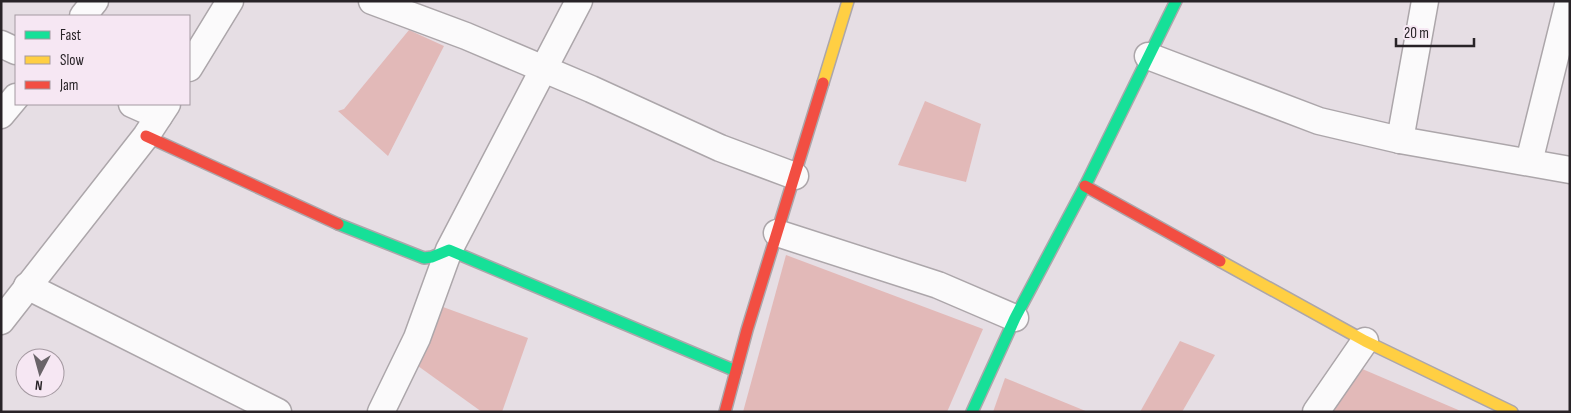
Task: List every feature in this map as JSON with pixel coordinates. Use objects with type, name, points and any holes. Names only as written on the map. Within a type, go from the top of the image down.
[{"type":"street","points":[[84,15],[95,1]]},
{"type":"street","points":[[190,66],[230,1]]},
{"type":"street","points":[[372,1],[466,36],[720,148],[796,176]]},
{"type":"street","points":[[381,412],[417,338],[449,250],[579,1]]},
{"type":"street","points":[[725,412],[777,233],[848,1]]},
{"type":"street","points":[[972,412],[1015,318],[1085,186],[1176,1]]},
{"type":"street","points":[[1400,140],[1425,1]]},
{"type":"street","points":[[1529,162],[1569,1]]},
{"type":"street","points":[[1,44],[15,51]]},
{"type":"street","points":[[1148,56],[1319,122],[1400,140],[1570,170]]},
{"type":"street","points":[[1,115],[15,98]]},
{"type":"street","points":[[134,105],[356,232],[424,258],[449,250],[736,372]]},
{"type":"street","points":[[1,321],[157,118]]},
{"type":"street","points":[[1085,186],[1365,341],[1512,412]]},
{"type":"street","points":[[777,233],[938,285],[1015,318]]},
{"type":"street","points":[[27,286],[278,412]]},
{"type":"street","points":[[1316,412],[1365,341]]},
{"type":"shaded area","points":[[409,30],[444,46],[388,156],[338,111],[344,109]]},
{"type":"shaded area","points":[[925,101],[981,124],[966,182],[898,165]]},
{"type":"shaded area","points":[[786,255],[983,329],[947,412],[743,412]]},
{"type":"shaded area","points":[[443,307],[528,338],[502,412],[482,412],[418,366]]},
{"type":"shaded area","points":[[1180,341],[1215,355],[1182,412],[1140,412]]},
{"type":"shaded area","points":[[1353,365],[1463,412],[1325,412]]},
{"type":"shaded area","points":[[1005,378],[1088,412],[993,412]]},
{"type":"traffic: fast","points":[[972,412],[1015,318],[1085,186],[1176,1]]},
{"type":"traffic: fast","points":[[338,224],[424,258],[449,250],[736,371]]},
{"type":"traffic: slow","points":[[823,83],[848,1]]},
{"type":"traffic: slow","points":[[1220,261],[1365,341],[1512,412]]},
{"type":"traffic: jam","points":[[725,412],[747,330],[823,83]]},
{"type":"traffic: jam","points":[[146,136],[338,224]]},
{"type":"traffic: jam","points":[[1085,186],[1220,261]]}]
